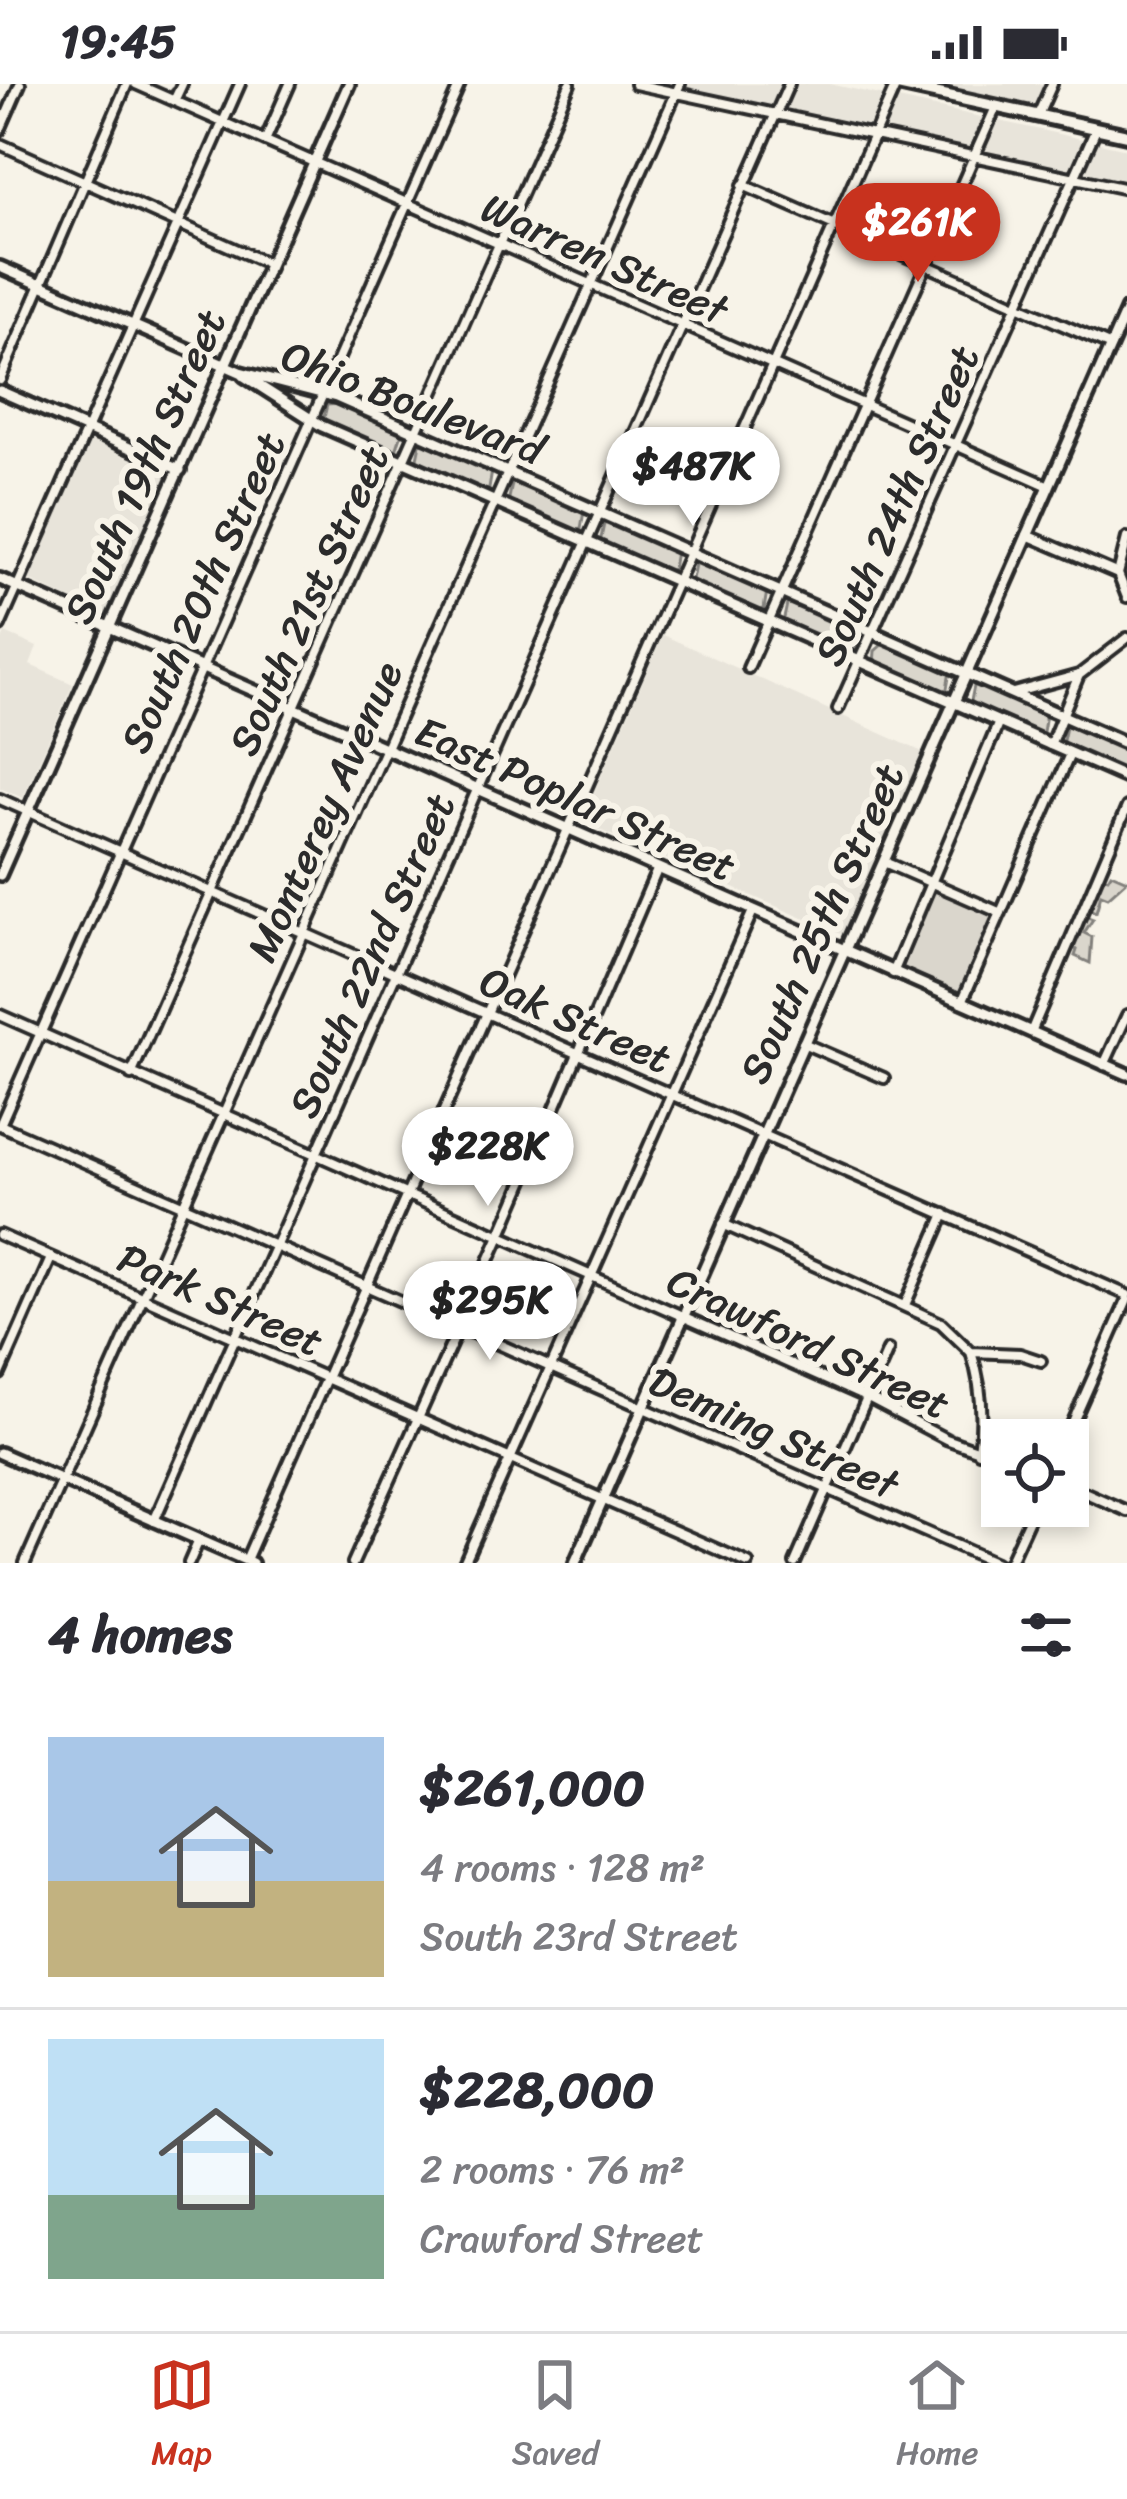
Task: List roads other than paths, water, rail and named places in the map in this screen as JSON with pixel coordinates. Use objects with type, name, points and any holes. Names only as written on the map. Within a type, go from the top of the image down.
[{"type":"main road","points":[[895,84],[1127,135]]},
{"type":"street","points":[[0,130],[20,84]]},
{"type":"street","points":[[0,380],[132,84]]},
{"type":"street","name":"Warren Street","points":[[132,84],[1049,485]]},
{"type":"street","points":[[175,101],[182,84]]},
{"type":"street","points":[[0,626],[240,84]]},
{"type":"street","points":[[265,141],[290,84]]},
{"type":"street","name":"South 19th Street","points":[[0,874],[349,84]]},
{"type":"street","name":"South 20th Street","points":[[0,1125],[460,84]]},
{"type":"street","name":"South 21st Street","points":[[131,1075],[571,84]]},
{"type":"street","points":[[635,84],[678,88],[775,114],[1127,189]]},
{"type":"street","name":"South 22nd Street","points":[[154,1521],[789,84]]},
{"type":"street","points":[[0,1453],[249,1562],[895,84]]},
{"type":"street","points":[[1038,116],[1052,84]]},
{"type":"street","name":"Monterey Avenue","points":[[25,1563],[678,88]]},
{"type":"street","points":[[748,668],[996,107]]},
{"type":"street","name":"South 24th Street","points":[[838,709],[1096,129]]},
{"type":"street","points":[[0,144],[269,264]]},
{"type":"street","points":[[743,185],[1111,346]]},
{"type":"street","points":[[0,267],[240,373]]},
{"type":"street","name":"South 25th Street","points":[[574,1563],[1127,309]]},
{"type":"street","name":"Ohio Boulevard","points":[[240,373],[322,392],[1127,744]]},
{"type":"street","name":"Ohio Boulevard","points":[[240,373],[310,420],[1127,778]]},
{"type":"street","points":[[0,391],[180,470]]},
{"type":"street","points":[[1027,536],[1118,574]]},
{"type":"street","points":[[1127,538],[1118,574],[1127,597]]},
{"type":"street","name":"East Poplar Street","points":[[0,579],[1127,1075]]},
{"type":"street","points":[[1013,693],[1079,675],[1127,638]]},
{"type":"street","points":[[1050,745],[1079,675]]},
{"type":"street","points":[[893,973],[999,722]]},
{"type":"street","points":[[962,1002],[1070,754]]},
{"type":"street","name":"Oak Street","points":[[0,799],[1127,1298]]},
{"type":"street","points":[[1030,1033],[1127,807]]},
{"type":"street","points":[[884,862],[1001,913]]},
{"type":"street","points":[[353,1563],[657,870]]},
{"type":"street","points":[[464,1563],[753,911]]},
{"type":"street","name":"Crawford Street","points":[[0,1015],[868,1398],[979,1452]]},
{"type":"street","points":[[1104,1065],[1127,1015]]},
{"type":"street","points":[[803,1043],[884,1078]]},
{"type":"street","name":"Deming Street","points":[[0,1125],[996,1563]]},
{"type":"street","points":[[905,1305],[946,1214]]},
{"type":"street","points":[[723,1224],[940,1323],[971,1352],[979,1377],[979,1452]]},
{"type":"street","name":"Park Street","points":[[0,1235],[748,1563]]},
{"type":"street","points":[[0,1374],[51,1258]]},
{"type":"street","points":[[1074,1419],[1127,1298]]},
{"type":"street","points":[[795,1563],[888,1350]]},
{"type":"street","points":[[971,1352],[1020,1354],[1041,1361]]},
{"type":"street","points":[[1089,1494],[1127,1511]]},
{"type":"street","points":[[1009,1563],[1025,1527]]},
{"type":"street","points":[[189,1563],[199,1540]]}]
